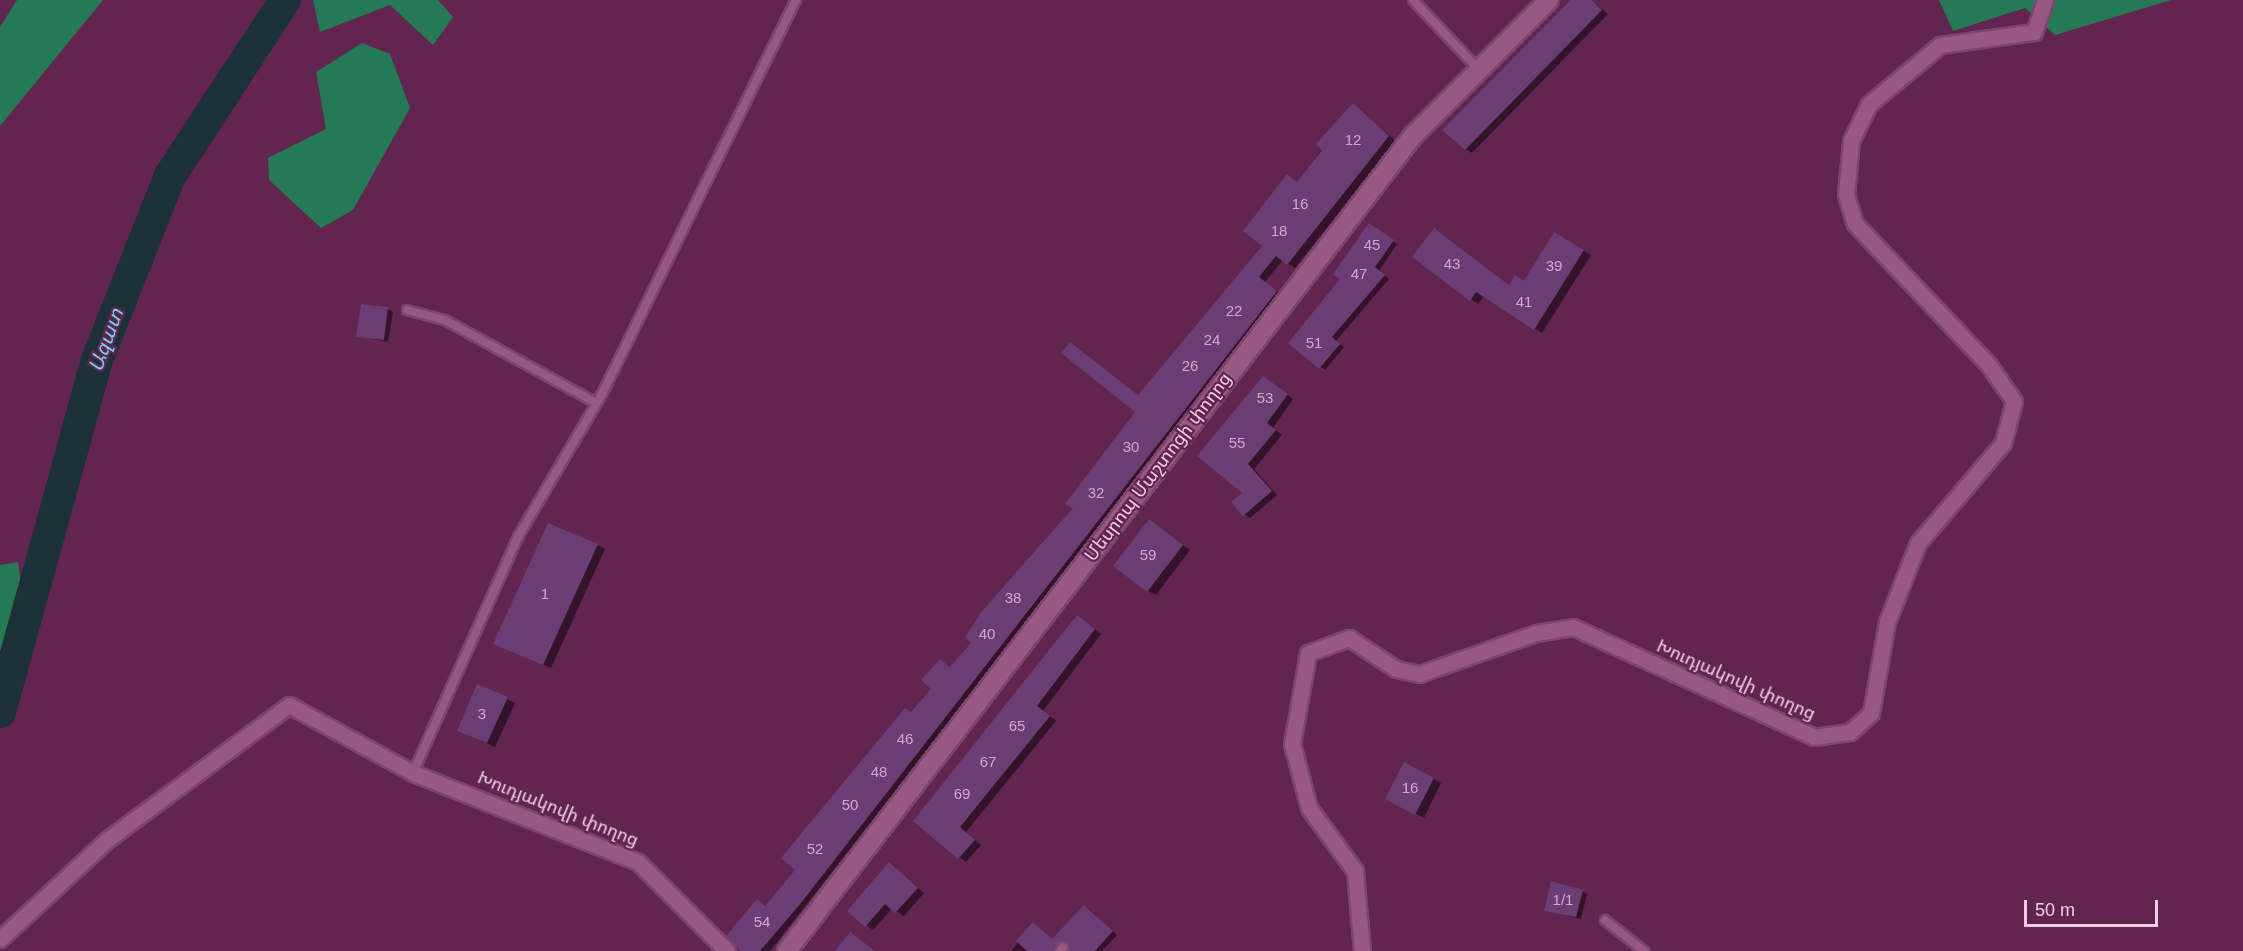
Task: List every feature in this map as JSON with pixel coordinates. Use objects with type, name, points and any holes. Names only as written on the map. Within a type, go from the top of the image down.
[{"type":"street","name":"Մեսրոպ Մաշտոցի փողոց","points":[[787,951],[1412,137],[1549,0]]},
{"type":"street","name":"Խուդյակովի փողոց","points":[[1362,951],[1355,871],[1309,808],[1292,744],[1308,653],[1349,638],[1396,669],[1419,674],[1536,633],[1573,627],[1814,737],[1850,732],[1871,713],[1887,622],[1918,543],[2003,442],[2014,401],[1988,364],[1855,224],[1846,194],[1851,141],[1869,104],[1940,45],[2034,32],[2045,0]]},
{"type":"street","name":"Խուդյակովի փողոց","points":[[0,939],[108,839],[289,705],[413,773],[638,862],[727,951]]},
{"type":"lane","points":[[413,773],[519,535],[596,403],[796,0]]},
{"type":"lane","points":[[1413,0],[1479,70]]},
{"type":"lane","points":[[407,310],[445,320],[596,403]]},
{"type":"lane","points":[[1605,920],[1644,951]]},
{"type":"green space","points":[[17,0],[103,0],[0,126],[0,27]]},
{"type":"green space","points":[[313,0],[438,0],[453,17],[433,45],[390,5],[320,32]]},
{"type":"green space","points":[[1939,0],[2171,0],[2055,35],[2025,8],[1953,31]]},
{"type":"green space","points":[[362,43],[390,54],[410,108],[353,210],[321,228],[269,180],[268,158],[326,129],[316,72]]},
{"type":"green space","points":[[18,562],[21,585],[0,687],[0,565]]},
{"type":"building","points":[[1571,0],[1592,0],[1602,10],[1465,150],[1442,130]]},
{"type":"building","points":[[1353,103],[1389,136],[1287,265],[1276,256],[1259,277],[1277,291],[801,903],[760,951],[741,951],[726,936],[757,899],[765,906],[795,870],[781,858],[905,708],[911,712],[931,689],[921,680],[940,659],[950,667],[971,643],[965,637],[983,610],[1073,508],[1065,504],[1135,412],[1061,353],[1070,342],[1138,395],[1262,246],[1243,231],[1287,174],[1297,182],[1322,150],[1316,144]]},
{"type":"building","points":[[1369,223],[1394,240],[1375,267],[1385,275],[1332,337],[1340,344],[1319,369],[1288,343],[1340,279],[1333,274]]},
{"type":"building","points":[[1434,228],[1509,285],[1515,275],[1524,281],[1554,232],[1584,250],[1534,330],[1476,292],[1470,301],[1412,257]]},
{"type":"building","points":[[361,304],[388,307],[384,340],[356,337]]},
{"type":"building","points":[[1263,376],[1288,394],[1267,423],[1276,430],[1248,464],[1272,491],[1243,516],[1231,502],[1242,493],[1197,456]]},
{"type":"building","points":[[1149,519],[1183,545],[1147,592],[1113,566]]},
{"type":"building","points":[[548,523],[598,544],[543,665],[493,644]]},
{"type":"building","points":[[1077,615],[1095,629],[1037,706],[1050,716],[960,827],[975,840],[958,859],[913,821]]},
{"type":"building","points":[[477,684],[508,697],[487,743],[457,731]]},
{"type":"building","points":[[1404,762],[1434,778],[1415,815],[1385,799]]},
{"type":"building","points":[[889,862],[918,888],[895,913],[885,904],[865,927],[847,911]]},
{"type":"building","points":[[1551,881],[1583,890],[1576,917],[1544,911]]},
{"type":"building","points":[[1084,905],[1113,931],[1095,951],[1068,951],[1063,941],[1054,951],[1027,951],[1016,941],[1033,922],[1052,939]]},
{"type":"building","points":[[850,932],[875,951],[835,951]]},
{"type":"waterway","name":"Ազատ","points":[[0,712],[97,360],[170,176],[285,0]]}]
